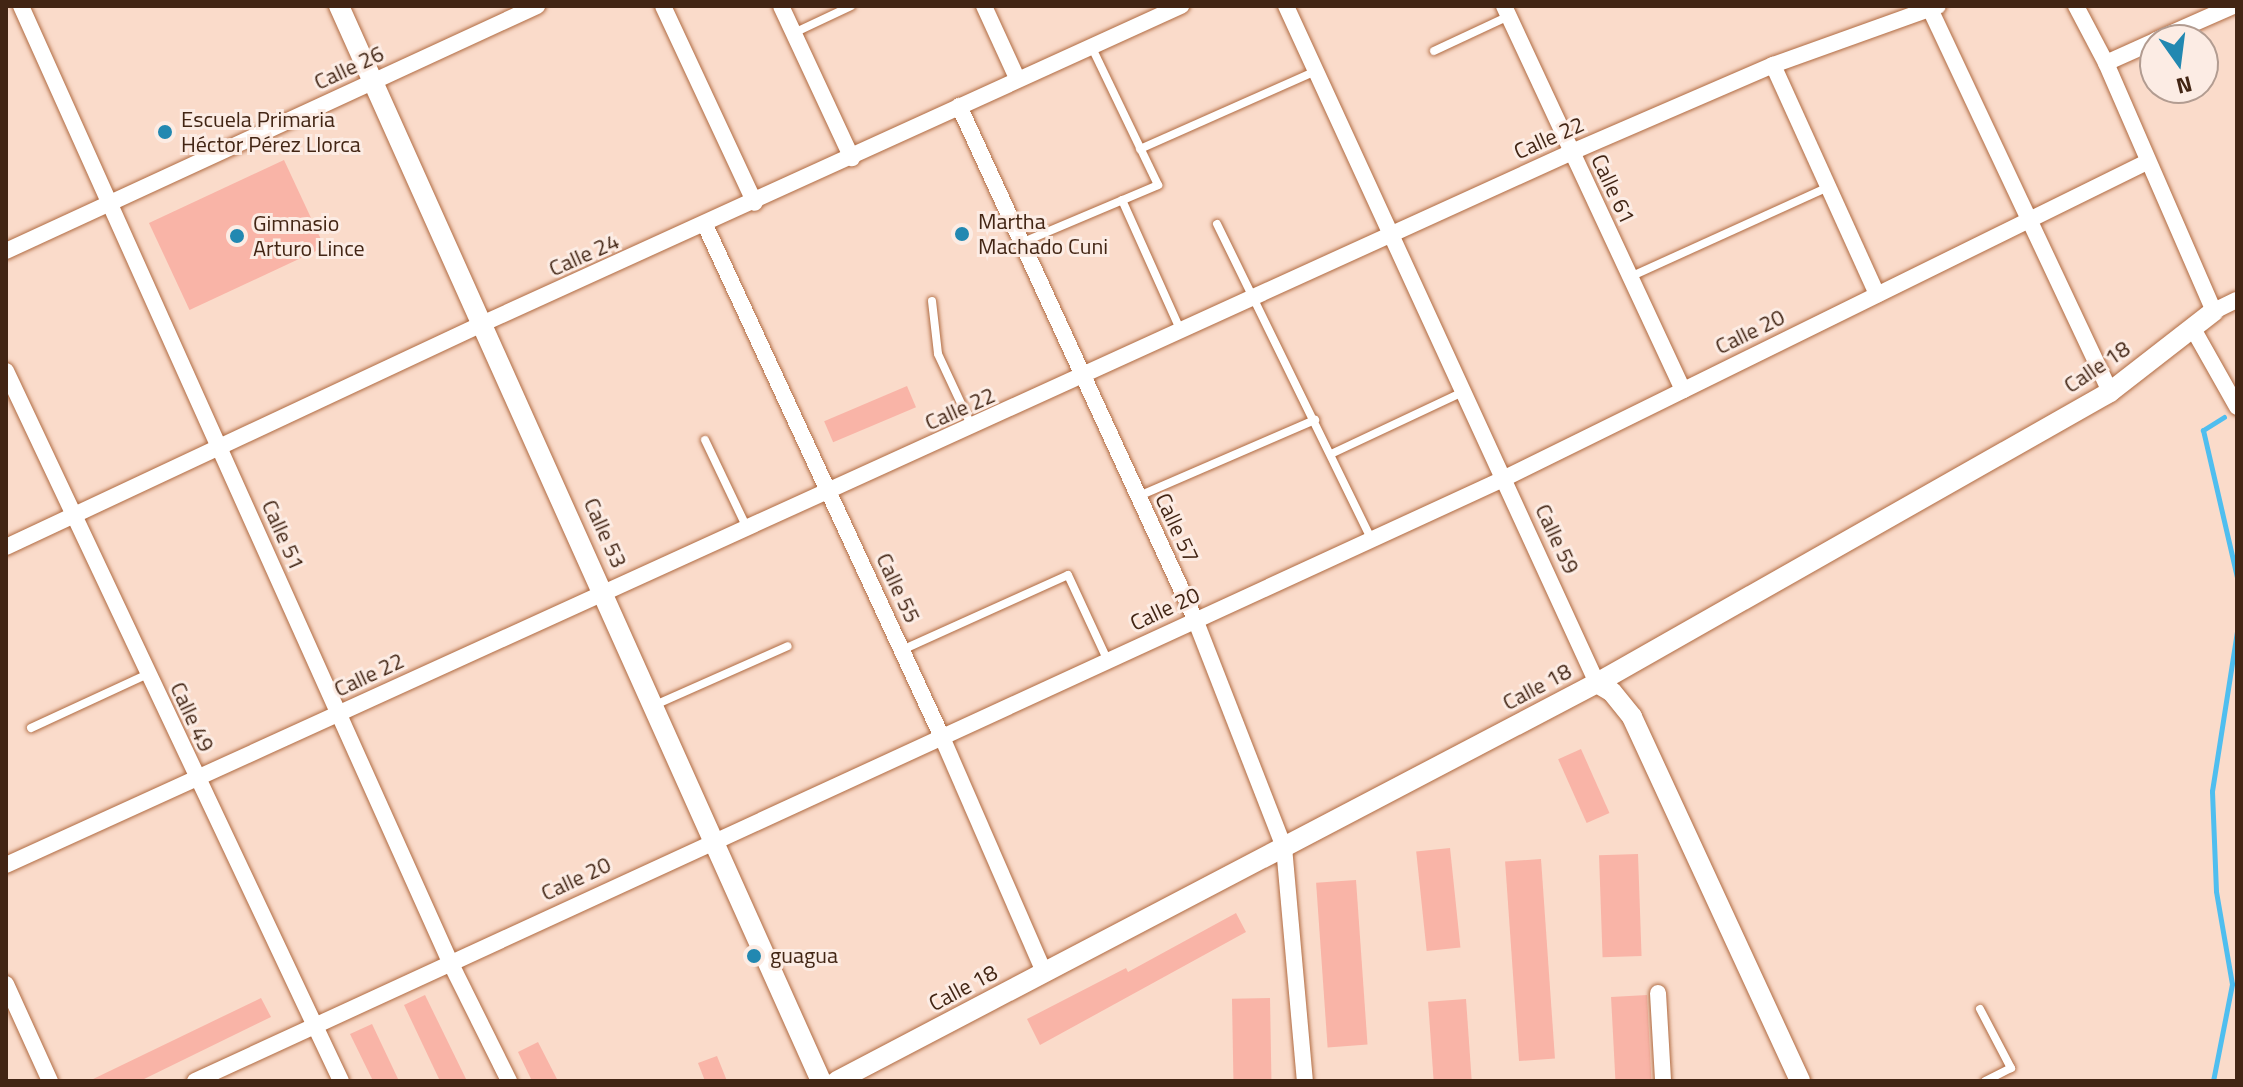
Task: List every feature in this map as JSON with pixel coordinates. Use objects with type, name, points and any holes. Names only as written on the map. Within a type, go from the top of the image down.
[{"type":"street","name":"Calle 51","points":[[21,6],[450,962],[509,1081]]},
{"type":"street","name":"Calle 53","points":[[339,6],[605,591],[711,840],[821,1081]]},
{"type":"street","name":"Calle 26","points":[[6,251],[537,6]]},
{"type":"street","points":[[663,6],[755,203]]},
{"type":"street","points":[[781,6],[852,158]]},
{"type":"street","points":[[984,6],[1017,78]]},
{"type":"street","name":"Calle 24","points":[[6,547],[484,323],[755,203],[1017,78],[1181,6]]},
{"type":"street","name":"Calle 59","points":[[1286,6],[1597,683],[1612,692],[1632,717],[1800,1081]]},
{"type":"street","points":[[2076,6],[2106,63],[2214,311]]},
{"type":"street","points":[[2192,24],[2233,6]]},
{"type":"street","points":[[1934,8],[2110,392]]},
{"type":"street","name":"Calle 22","points":[[6,865],[1572,152],[1773,65],[1934,8]]},
{"type":"street","name":"Calle 61","points":[[1506,11],[1683,390]]},
{"type":"street","points":[[2106,63],[2139,48]]},
{"type":"street","points":[[1773,65],[1877,294]]},
{"type":"street","name":"Calle 57","points":[[959,106],[1195,619],[1284,847],[1305,1081]]},
{"type":"street","name":"Calle 20","points":[[195,1081],[711,840],[1503,479],[2147,162]]},
{"type":"street","name":"Calle 55","points":[[705,225],[941,735],[1044,972]]},
{"type":"street","name":"Calle 18","points":[[837,1081],[1597,683],[2110,392],[2214,311],[2237,300]]},
{"type":"street","points":[[2192,327],[2237,407]]},
{"type":"street","name":"Calle 49","points":[[6,371],[312,1026],[341,1081]]},
{"type":"street","points":[[6,984],[50,1081]]},
{"type":"street","points":[[1658,993],[1663,1081]]},
{"type":"lane","points":[[793,33],[851,6]]},
{"type":"lane","points":[[1434,51],[1506,11]]},
{"type":"lane","points":[[1021,243],[1158,185],[1091,46]]},
{"type":"lane","points":[[1140,149],[1316,71]]},
{"type":"lane","points":[[1630,277],[1828,187]]},
{"type":"lane","points":[[1122,200],[1181,332]]},
{"type":"lane","points":[[1217,224],[1256,297],[1371,539]]},
{"type":"lane","points":[[932,301],[938,354],[972,427]]},
{"type":"lane","points":[[1331,454],[1463,392]]},
{"type":"lane","points":[[1138,496],[1315,420]]},
{"type":"lane","points":[[705,440],[747,529]]},
{"type":"lane","points":[[902,650],[1068,575],[1107,659]]},
{"type":"lane","points":[[655,705],[788,646]]},
{"type":"lane","points":[[31,728],[148,674]]},
{"type":"lane","points":[[1980,1009],[2011,1068],[1985,1081]]},
{"type":"building","name":"Gimnasio Arturo Lince","points":[[284,160],[325,247],[190,310],[149,223]]},
{"type":"building","points":[[907,386],[916,407],[833,442],[824,421]]},
{"type":"building","points":[[1581,749],[1609,813],[1587,823],[1558,759]]},
{"type":"building","points":[[1450,848],[1460,947],[1427,951],[1416,852]]},
{"type":"building","points":[[1638,854],[1642,956],[1603,957],[1599,855]]},
{"type":"building","points":[[1541,859],[1555,1059],[1519,1061],[1505,862]]},
{"type":"building","points":[[1356,880],[1368,1045],[1328,1047],[1316,883]]},
{"type":"building","points":[[1236,913],[1246,932],[1040,1045],[1027,1019],[1126,968],[1128,972]]},
{"type":"building","points":[[425,995],[467,1081],[440,1081],[404,1005]]},
{"type":"building","points":[[1647,995],[1652,1081],[1615,1081],[1611,997]]},
{"type":"building","points":[[261,998],[271,1017],[140,1081],[89,1081]]},
{"type":"building","points":[[1270,998],[1271,1081],[1233,1081],[1232,999]]},
{"type":"building","points":[[1466,999],[1472,1081],[1434,1081],[1428,1002]]},
{"type":"building","points":[[372,1024],[399,1081],[373,1081],[350,1034]]},
{"type":"building","points":[[538,1042],[558,1081],[532,1081],[518,1052]]},
{"type":"building","points":[[717,1056],[727,1081],[705,1081],[698,1063]]},
{"type":"waterway","points":[[2224,417],[2203,430],[2237,577]]},
{"type":"waterway","points":[[2213,1081],[2232,984],[2216,891],[2212,791],[2237,631]]},
{"type":"place","name":"Escuela Primaria Héctor Pérez Llorca","points":[[165,132]]},
{"type":"place","name":"Martha Machado Cuni","points":[[962,234]]},
{"type":"place","name":"Gimnasio Arturo Lince","points":[[237,236]]},
{"type":"place","name":"guagua","points":[[754,956]]}]
